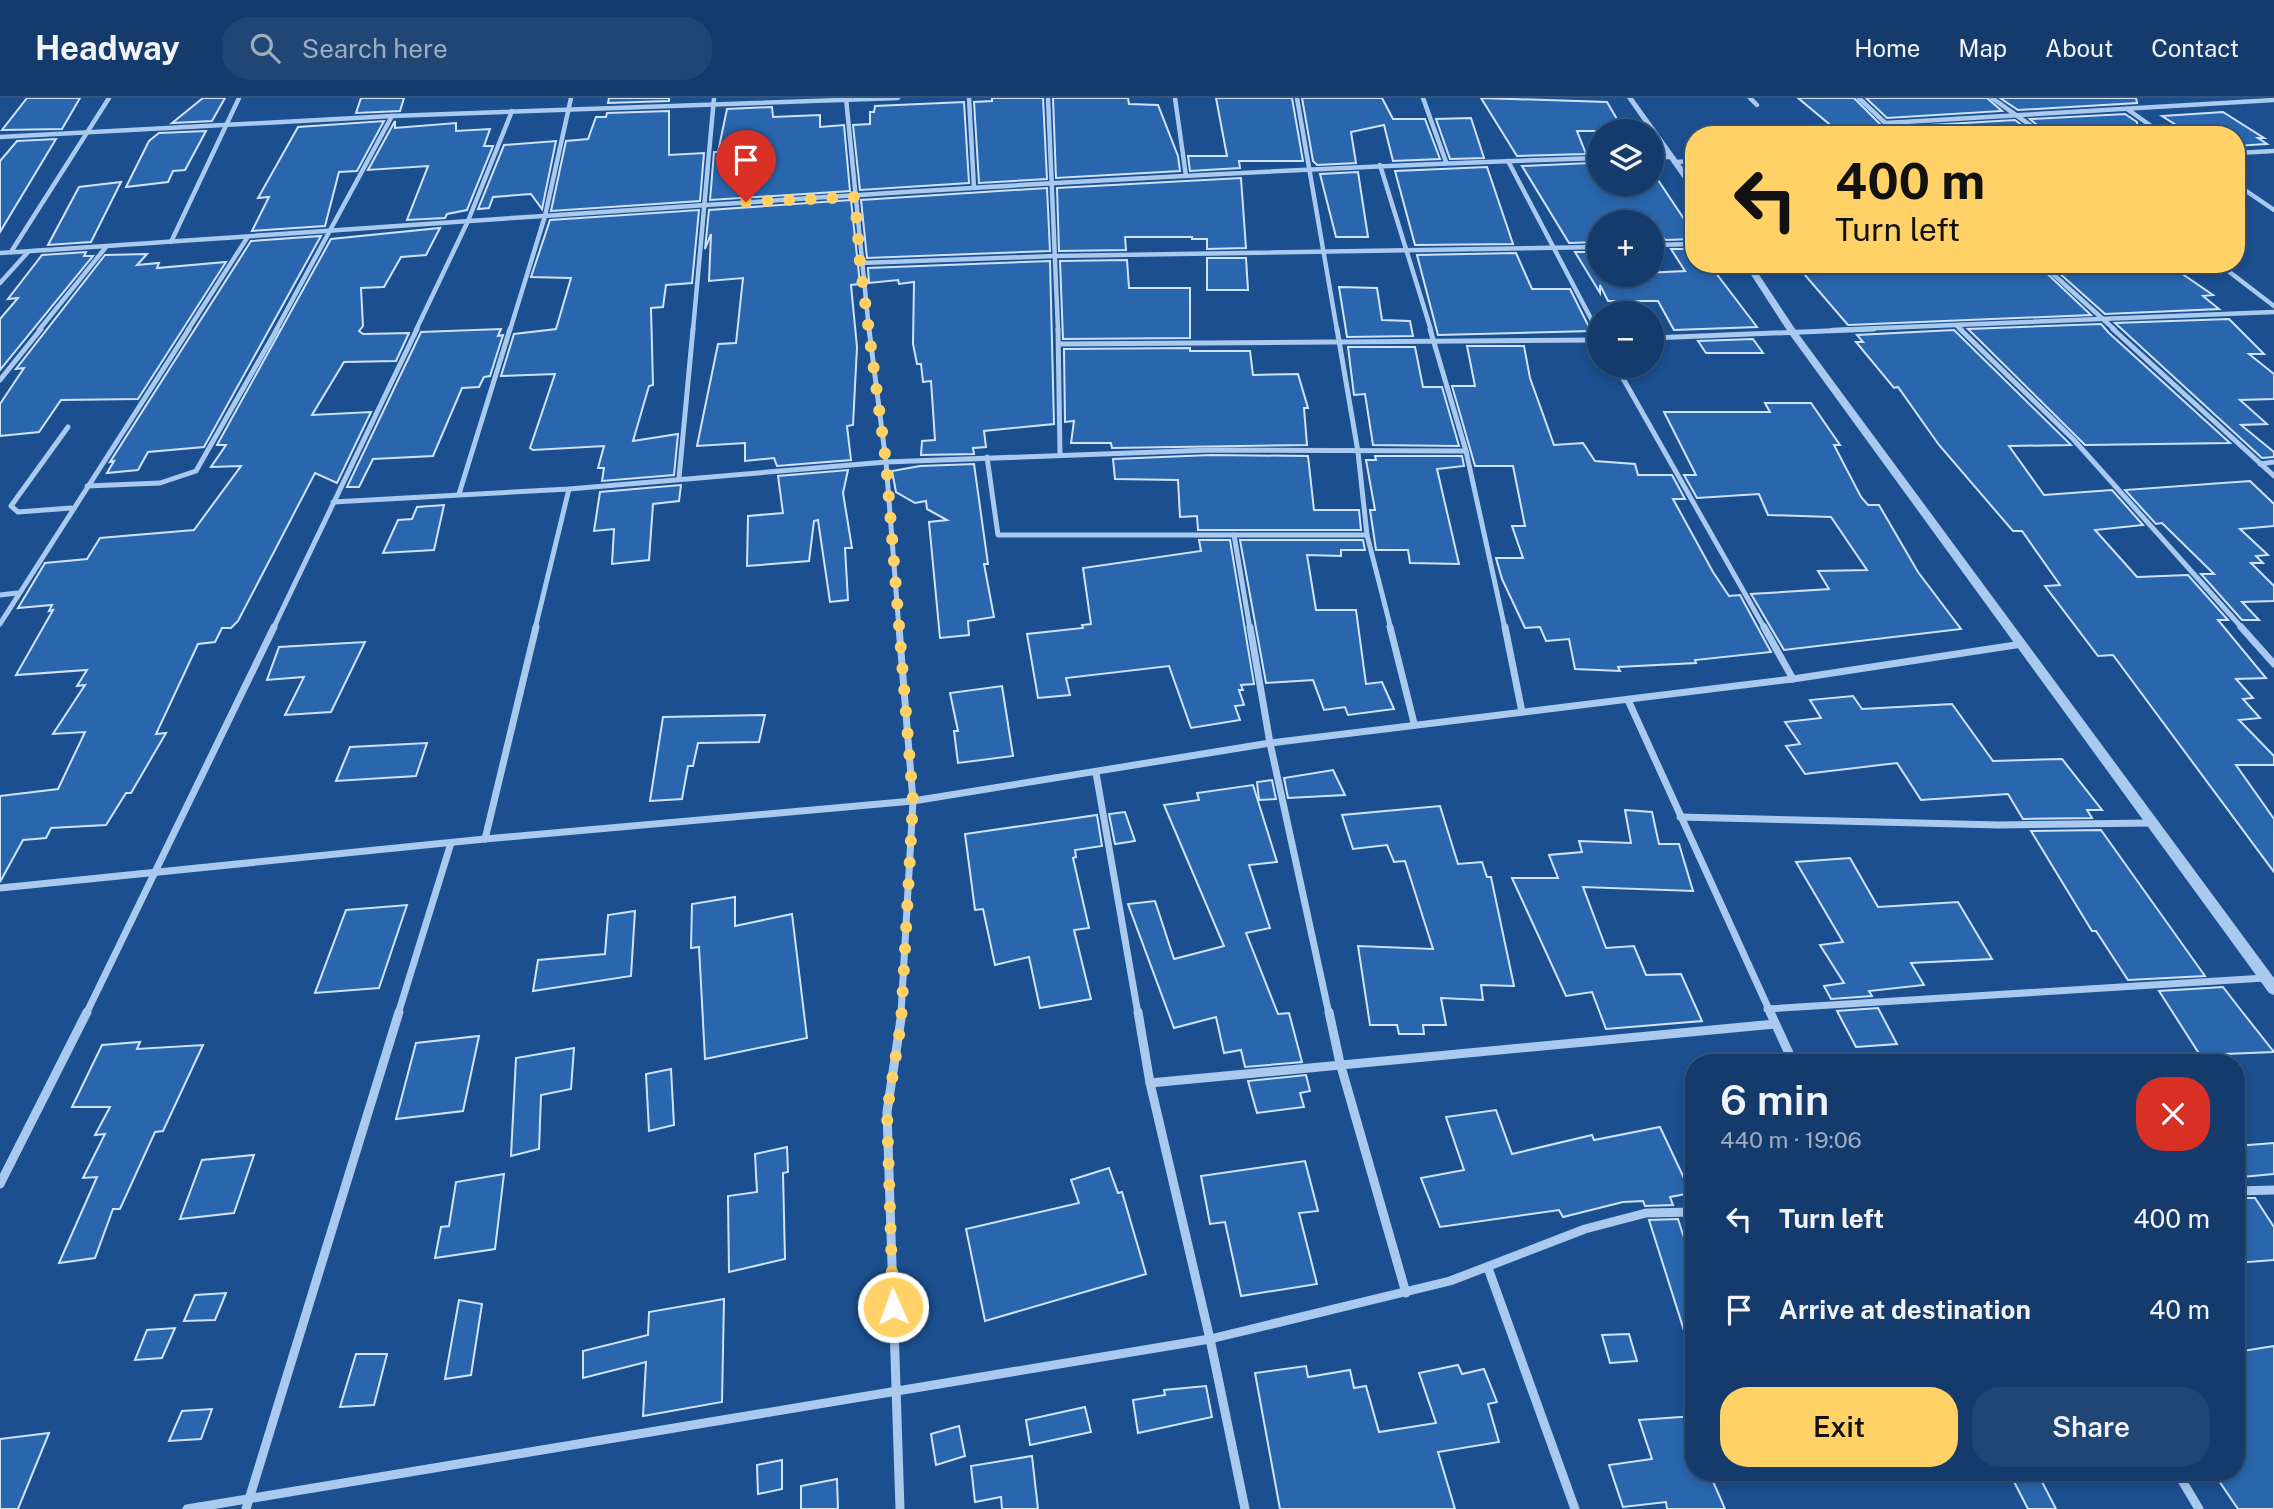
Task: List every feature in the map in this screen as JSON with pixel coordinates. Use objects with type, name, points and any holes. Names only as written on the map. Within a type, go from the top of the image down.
[{"type":"street","points":[[11,252],[109,98]]},
{"type":"street","points":[[171,242],[229,125],[239,98]]},
{"type":"street","points":[[459,494],[545,216],[571,98]]},
{"type":"street","points":[[679,478],[702,205],[714,98]]},
{"type":"street","points":[[0,137],[392,116],[898,98]]},
{"type":"street","points":[[969,98],[974,188]]},
{"type":"street","points":[[1048,98],[1059,344],[1060,454]]},
{"type":"street","points":[[1175,98],[1186,176]]},
{"type":"street","points":[[1297,98],[1358,452],[1367,535],[1414,723]]},
{"type":"street","points":[[1423,98],[1446,162]]},
{"type":"street","points":[[1630,98],[1685,175]]},
{"type":"street","points":[[1750,98],[1757,105]]},
{"type":"street","points":[[1859,98],[1889,126]]},
{"type":"street","points":[[1992,98],[2032,126]]},
{"type":"street","points":[[846,99],[860,263],[886,462],[913,801],[901,1023],[887,1112],[900,1509]]},
{"type":"street","points":[[1886,123],[2274,100]]},
{"type":"street","points":[[2126,109],[2151,126]]},
{"type":"street","points":[[0,1184],[156,874],[468,221],[512,111]]},
{"type":"street","points":[[87,486],[173,481],[190,476],[196,471],[333,230],[392,116]]},
{"type":"street","points":[[2245,153],[2274,151]]},
{"type":"street","points":[[1664,158],[1685,160]]},
{"type":"street","points":[[0,253],[1050,183],[1446,162],[1587,159]]},
{"type":"street","points":[[1508,161],[1587,314]]},
{"type":"street","points":[[1380,165],[1402,249],[1434,342],[1466,451],[1522,712]]},
{"type":"street","points":[[2245,190],[2274,210]]},
{"type":"street","points":[[0,624],[71,508],[247,238]]},
{"type":"street","points":[[1664,245],[1685,244]]},
{"type":"street","points":[[0,380],[106,247]]},
{"type":"street","points":[[860,263],[1055,256],[1587,247]]},
{"type":"street","points":[[0,283],[28,252]]},
{"type":"street","points":[[1754,273],[1793,333],[2274,989]]},
{"type":"street","points":[[2052,273],[2274,476]]},
{"type":"street","points":[[2231,273],[2274,306]]},
{"type":"street","points":[[1664,338],[2274,312]]},
{"type":"street","points":[[1957,326],[2074,440],[2274,664]]},
{"type":"street","points":[[1059,344],[1587,338]]},
{"type":"street","points":[[1623,378],[1793,679]]},
{"type":"street","points":[[68,427],[11,506],[18,512],[71,508]]},
{"type":"street","points":[[333,502],[569,489],[886,462],[987,457],[1466,451]]},
{"type":"street","points":[[987,457],[998,536],[1367,535]]},
{"type":"street","points":[[2260,464],[2274,462]]},
{"type":"street","points":[[485,839],[569,489]]},
{"type":"street","points":[[1234,535],[1270,743],[1340,1063],[1406,1293]]},
{"type":"street","points":[[0,595],[17,593]]},
{"type":"street","points":[[0,888],[485,839],[913,801],[1270,743],[1414,723],[1793,679],[2022,644]]},
{"type":"street","points":[[1628,700],[1789,1054]]},
{"type":"street","points":[[1096,773],[1150,1083],[1210,1339],[1245,1509]]},
{"type":"street","points":[[1680,817],[1999,825],[2151,823]]},
{"type":"street","points":[[247,1504],[450,843]]},
{"type":"street","points":[[1767,1009],[2265,978]]},
{"type":"street","points":[[1150,1083],[1775,1024]]},
{"type":"street","points":[[2245,1191],[2274,1190]]},
{"type":"street","points":[[187,1509],[247,1504],[895,1390],[1210,1339],[1406,1293],[1488,1268],[1585,1228],[1646,1213],[1685,1212]]},
{"type":"street","points":[[1488,1268],[1575,1509]]},
{"type":"street","points":[[2182,1481],[2199,1509]]},
{"type":"building","points":[[27,98],[80,98],[62,129],[2,130]]},
{"type":"building","points":[[203,98],[225,98],[212,121],[172,123]]},
{"type":"building","points":[[361,98],[404,98],[400,111],[356,113]]},
{"type":"building","points":[[609,98],[669,98],[669,101],[608,103]]},
{"type":"building","points":[[992,98],[1043,98],[1047,179],[979,183],[974,102],[992,101]]},
{"type":"building","points":[[1053,98],[1128,98],[1129,104],[1158,105],[1178,156],[1180,171],[1056,178]]},
{"type":"building","points":[[1216,98],[1292,98],[1303,161],[1239,161],[1240,168],[1190,171],[1188,156],[1227,156]]},
{"type":"building","points":[[1302,98],[1382,98],[1393,119],[1425,119],[1440,159],[1393,161],[1384,125],[1351,132],[1356,163],[1317,165],[1313,161]]},
{"type":"building","points":[[1481,98],[1607,102],[1617,119],[1587,119],[1587,131],[1577,131],[1586,154],[1517,156]]},
{"type":"building","points":[[1798,98],[1854,98],[1882,126],[1832,126]]},
{"type":"building","points":[[1866,98],[1987,98],[2002,111],[1887,118]]},
{"type":"building","points":[[2000,98],[2136,98],[2137,103],[2018,110]]},
{"type":"building","points":[[964,102],[969,183],[860,190],[853,125],[870,124],[870,112],[874,112],[875,106]]},
{"type":"building","points":[[772,107],[773,117],[820,115],[820,127],[844,125],[850,191],[710,200],[714,152],[718,152],[727,109]]},
{"type":"building","points":[[669,111],[669,155],[704,153],[700,201],[551,211],[566,141],[588,139],[596,117],[606,117],[607,113]]},
{"type":"building","points":[[2223,112],[2264,138],[2258,138],[2267,144],[2245,145],[2245,126],[2178,126],[2162,116]]},
{"type":"building","points":[[2125,114],[2137,122],[2137,126],[2038,126],[2030,119]]},
{"type":"building","points":[[1471,118],[1484,158],[1450,159],[1436,119]]},
{"type":"building","points":[[2015,120],[2023,126],[1914,126]]},
{"type":"building","points":[[384,121],[357,171],[339,172],[325,226],[252,231],[269,197],[258,198],[298,127]]},
{"type":"building","points":[[395,121],[395,128],[456,123],[456,131],[490,129],[484,146],[493,146],[467,210],[447,214],[445,218],[407,220],[428,166],[368,170]]},
{"type":"building","points":[[206,131],[185,170],[173,171],[168,182],[126,187],[149,141],[159,133]]},
{"type":"building","points":[[56,139],[0,232],[0,161],[17,141]]},
{"type":"building","points":[[556,141],[542,209],[531,194],[493,197],[489,208],[478,209],[504,145]]},
{"type":"building","points":[[1587,163],[1587,196],[1664,196],[1664,189],[1685,220],[1685,239],[1665,240],[1664,210],[1587,210],[1587,242],[1569,243],[1522,166]]},
{"type":"building","points":[[1487,167],[1513,244],[1415,245],[1395,171]]},
{"type":"building","points":[[1358,172],[1368,237],[1336,237],[1320,174]]},
{"type":"building","points":[[1241,178],[1246,248],[1207,249],[1207,239],[1192,237],[1125,237],[1126,250],[1059,251],[1057,188]]},
{"type":"building","points":[[121,182],[91,242],[48,245],[79,187]]},
{"type":"building","points":[[1047,188],[1050,251],[867,258],[861,200]]},
{"type":"building","points":[[851,200],[860,284],[851,285],[857,347],[853,425],[847,426],[851,460],[777,466],[774,458],[745,461],[745,443],[697,446],[718,344],[736,343],[743,278],[709,281],[711,234],[705,249],[709,210]]},
{"type":"building","points":[[699,210],[692,283],[666,285],[663,307],[651,308],[653,385],[649,386],[633,441],[678,434],[674,475],[602,481],[604,468],[598,468],[604,446],[530,448],[555,374],[501,376],[514,334],[556,329],[571,278],[531,277],[550,220]]},
{"type":"building","points":[[440,228],[426,255],[401,257],[384,287],[361,288],[363,326],[359,331],[363,334],[409,333],[396,361],[344,362],[312,415],[371,412],[337,483],[315,473],[238,621],[231,628],[222,628],[215,642],[198,644],[156,734],[166,733],[131,793],[126,793],[106,825],[51,828],[46,838],[23,840],[0,882],[0,796],[58,789],[85,732],[53,734],[85,685],[77,686],[87,670],[16,675],[53,610],[49,611],[52,605],[18,608],[45,563],[87,559],[100,538],[194,530],[241,466],[211,467],[226,445],[217,445],[331,239]]},
{"type":"building","points":[[321,236],[204,447],[148,452],[138,470],[107,473],[114,461],[110,462],[251,241]]},
{"type":"building","points":[[1671,249],[1685,249],[1685,271]]},
{"type":"building","points":[[86,252],[84,256],[93,256],[0,370],[0,319],[18,298],[8,299],[42,255]]},
{"type":"building","points":[[1575,252],[1587,252],[1587,272]]},
{"type":"building","points":[[1516,253],[1532,289],[1570,289],[1587,323],[1587,331],[1438,335],[1417,255]]},
{"type":"building","points":[[147,254],[137,265],[159,263],[157,268],[226,262],[138,399],[61,400],[39,432],[0,436],[0,404],[24,368],[16,369],[105,255]]},
{"type":"building","points":[[1207,258],[1246,258],[1248,290],[1207,290]]},
{"type":"building","points":[[1127,260],[1129,288],[1190,288],[1190,338],[1063,339],[1060,261]]},
{"type":"building","points":[[1050,261],[1054,424],[984,431],[986,447],[973,448],[974,454],[921,455],[922,441],[935,440],[931,381],[923,382],[921,364],[917,364],[913,344],[914,282],[899,284],[898,280],[869,283],[868,268]]},
{"type":"building","points":[[1664,272],[1716,273],[1757,327],[1674,330],[1664,312],[1664,301],[1608,301],[1601,287],[1664,287]]},
{"type":"building","points":[[2047,273],[2091,315],[1848,325],[1804,274]]},
{"type":"building","points":[[2059,273],[2181,273],[2213,295],[2203,296],[2219,309],[2105,314]]},
{"type":"building","points":[[1339,287],[1377,288],[1382,320],[1410,321],[1413,336],[1347,337]]},
{"type":"building","points":[[2229,319],[2264,354],[2249,354],[2274,374],[2274,399],[2240,400],[2267,424],[2241,425],[2274,452],[2274,457],[2262,458],[2115,323]]},
{"type":"building","points":[[2101,324],[2230,443],[2085,445],[1968,329]]},
{"type":"building","points":[[501,329],[498,336],[503,335],[490,376],[484,377],[479,387],[462,388],[433,456],[373,459],[359,487],[347,487],[421,332]]},
{"type":"building","points":[[1954,330],[2071,445],[2009,446],[2044,495],[2112,490],[2143,525],[2095,530],[2137,577],[2188,575],[2228,620],[2218,620],[2266,678],[2236,679],[2253,698],[2243,699],[2260,718],[2239,720],[2274,756],[2274,765],[2236,765],[2274,819],[2274,872],[2113,655],[2098,656],[2045,586],[2060,585],[2022,531],[2013,531],[1939,445],[1898,387],[1894,388],[1856,342],[1863,342],[1857,335]]},
{"type":"building","points":[[1753,339],[1763,353],[1706,353],[1698,341]]},
{"type":"building","points":[[1467,346],[1524,346],[1530,378],[1554,445],[1583,443],[1595,461],[1635,464],[1638,475],[1672,475],[1685,499],[1673,499],[1713,572],[1729,596],[1740,595],[1771,652],[1695,660],[1696,663],[1618,667],[1620,671],[1575,669],[1569,639],[1546,641],[1540,627],[1525,628],[1502,579],[1496,558],[1523,558],[1512,526],[1525,526],[1513,466],[1475,466],[1452,386],[1475,386]]},
{"type":"building","points":[[1348,347],[1415,347],[1423,387],[1442,387],[1459,446],[1373,445],[1365,394],[1354,395]]},
{"type":"building","points":[[1190,348],[1190,351],[1250,351],[1253,375],[1298,374],[1308,408],[1304,408],[1307,445],[1112,448],[1111,443],[1071,443],[1074,421],[1065,422],[1064,349]]},
{"type":"building","points":[[1765,403],[1811,403],[1840,445],[1834,445],[1861,497],[1868,505],[1879,505],[1918,572],[1961,629],[1784,650],[1751,594],[1829,589],[1818,571],[1867,570],[1831,517],[1768,515],[1759,494],[1697,498],[1684,475],[1696,475],[1664,412],[1770,412]]},
{"type":"building","points":[[1211,455],[1308,456],[1314,510],[1359,510],[1361,530],[1198,530],[1197,516],[1180,517],[1178,480],[1115,479],[1113,459]]},
{"type":"building","points":[[1375,456],[1462,456],[1464,466],[1437,469],[1459,564],[1410,563],[1408,550],[1376,550],[1370,510],[1375,510],[1366,460],[1376,460]]},
{"type":"building","points":[[974,464],[988,564],[984,564],[994,617],[968,621],[969,635],[940,638],[929,522],[947,520],[927,509],[926,501],[915,503],[896,492],[892,471],[920,466]]},
{"type":"building","points":[[848,470],[843,493],[852,548],[845,548],[848,600],[830,602],[818,520],[814,521],[809,561],[747,566],[748,516],[783,513],[778,476]]},
{"type":"building","points":[[2250,481],[2274,504],[2274,526],[2240,529],[2268,555],[2256,556],[2263,563],[2251,563],[2274,586],[2274,601],[2242,602],[2259,620],[2242,620],[2201,574],[2214,574],[2162,523],[2156,524],[2125,490]]},
{"type":"building","points":[[681,485],[679,501],[653,504],[649,560],[612,564],[614,529],[594,531],[600,492]]},
{"type":"building","points":[[444,505],[434,550],[383,553],[398,520],[412,519],[417,507]]},
{"type":"building","points":[[1199,540],[1230,540],[1254,684],[1241,685],[1243,690],[1239,690],[1244,705],[1235,706],[1240,720],[1191,728],[1169,666],[1066,678],[1070,695],[1038,698],[1027,634],[1083,628],[1082,625],[1091,624],[1083,568],[1201,551]]},
{"type":"building","points":[[1240,540],[1363,540],[1365,550],[1341,550],[1341,556],[1307,555],[1316,610],[1356,610],[1366,684],[1382,682],[1394,709],[1348,715],[1345,707],[1324,710],[1313,680],[1266,683]]},
{"type":"building","points":[[365,642],[331,712],[285,715],[304,677],[267,680],[279,647]]},
{"type":"building","points":[[1002,686],[1013,756],[958,763],[954,731],[958,731],[950,693]]},
{"type":"building","points":[[1853,696],[1862,709],[1952,704],[1993,761],[2062,759],[2102,810],[2087,810],[2092,818],[2023,819],[2008,794],[1921,800],[1897,763],[1805,774],[1786,746],[1800,744],[1785,722],[1821,718],[1810,700]]},
{"type":"building","points":[[765,715],[759,742],[698,743],[693,766],[688,766],[682,799],[650,801],[663,717]]},
{"type":"building","points":[[427,743],[416,776],[336,781],[350,747]]},
{"type":"building","points":[[1333,770],[1345,795],[1288,798],[1284,778]]},
{"type":"building","points":[[1272,780],[1276,799],[1259,800],[1257,782]]},
{"type":"building","points":[[1253,785],[1277,862],[1249,865],[1270,928],[1246,933],[1278,1014],[1289,1013],[1302,1062],[1245,1067],[1241,1050],[1224,1053],[1216,1017],[1174,1028],[1128,904],[1155,901],[1174,959],[1224,946],[1164,805],[1199,800],[1197,793]]},
{"type":"building","points":[[1440,806],[1458,864],[1482,862],[1487,877],[1491,877],[1514,986],[1481,985],[1483,1000],[1441,998],[1446,1025],[1423,1025],[1424,1034],[1399,1034],[1397,1025],[1370,1025],[1358,946],[1433,949],[1405,861],[1394,862],[1387,845],[1353,849],[1342,815]]},
{"type":"building","points":[[1625,810],[1652,812],[1659,844],[1679,844],[1693,891],[1583,887],[1606,948],[1634,946],[1646,975],[1681,974],[1702,1021],[1606,1029],[1592,992],[1566,996],[1512,878],[1558,878],[1549,855],[1582,852],[1579,841],[1631,843]]},
{"type":"building","points":[[1125,812],[1135,841],[1115,844],[1109,814]]},
{"type":"building","points":[[1097,815],[1102,846],[1075,850],[1076,857],[1073,858],[1089,928],[1074,930],[1091,999],[1040,1008],[1029,957],[995,965],[983,909],[975,910],[965,834]]},
{"type":"building","points":[[2101,830],[2205,976],[2128,980],[2096,931],[2092,931],[2031,831]]},
{"type":"building","points":[[1850,858],[1878,907],[1958,902],[1992,959],[1911,963],[1924,985],[1869,991],[1872,996],[1831,999],[1824,986],[1844,983],[1820,945],[1843,942],[1796,862]]},
{"type":"building","points":[[735,897],[735,926],[792,914],[807,1038],[705,1059],[699,947],[691,948],[692,904]]},
{"type":"building","points":[[407,905],[379,988],[315,993],[346,910]]},
{"type":"building","points":[[635,911],[631,976],[533,991],[538,960],[605,954],[608,915]]},
{"type":"building","points":[[2223,987],[2274,1052],[2199,1054],[2159,991]]},
{"type":"building","points":[[1878,1008],[1897,1044],[1856,1047],[1837,1011]]},
{"type":"building","points":[[479,1036],[463,1111],[396,1119],[416,1043]]},
{"type":"building","points":[[140,1042],[137,1049],[203,1045],[163,1131],[155,1132],[120,1209],[113,1209],[95,1258],[59,1263],[97,1177],[83,1178],[105,1134],[95,1135],[110,1107],[72,1107],[102,1045]]},
{"type":"building","points":[[574,1048],[571,1089],[541,1095],[539,1149],[511,1156],[516,1058]]},
{"type":"building","points":[[671,1069],[674,1125],[649,1131],[646,1074]]},
{"type":"building","points":[[1306,1075],[1310,1091],[1300,1093],[1304,1107],[1257,1113],[1248,1081]]},
{"type":"building","points":[[1496,1110],[1512,1154],[1592,1135],[1594,1140],[1660,1127],[1685,1180],[1685,1194],[1670,1197],[1673,1205],[1645,1206],[1643,1201],[1623,1202],[1563,1217],[1559,1210],[1440,1227],[1421,1178],[1464,1170],[1446,1117]]},
{"type":"building","points":[[2274,1143],[2274,1174],[2245,1177],[2245,1145]]},
{"type":"building","points":[[787,1147],[788,1172],[783,1173],[785,1259],[729,1272],[728,1196],[757,1192],[755,1154]]},
{"type":"building","points":[[254,1155],[234,1213],[180,1219],[202,1160]]},
{"type":"building","points":[[1305,1161],[1318,1211],[1299,1213],[1317,1284],[1241,1296],[1225,1222],[1210,1224],[1201,1176]]},
{"type":"building","points":[[1109,1168],[1118,1193],[1122,1192],[1146,1274],[985,1321],[966,1229],[1079,1203],[1071,1180]]},
{"type":"building","points":[[504,1174],[495,1249],[435,1258],[441,1227],[449,1226],[456,1182]]},
{"type":"building","points":[[2245,1198],[2255,1198],[2274,1227],[2274,1260],[2245,1262]]},
{"type":"building","points":[[1678,1219],[1685,1241],[1685,1334],[1649,1220]]},
{"type":"building","points":[[226,1293],[215,1320],[184,1321],[195,1295]]},
{"type":"building","points":[[724,1299],[722,1402],[643,1416],[646,1362],[583,1378],[583,1351],[648,1335],[649,1312]]},
{"type":"building","points":[[459,1300],[482,1304],[471,1375],[445,1379]]},
{"type":"building","points":[[175,1328],[162,1358],[135,1360],[147,1330]]},
{"type":"building","points":[[1629,1334],[1637,1361],[1610,1363],[1602,1335]]},
{"type":"building","points":[[2274,1346],[2274,1509],[2238,1509],[2219,1481],[2245,1481],[2245,1351]]},
{"type":"building","points":[[356,1354],[387,1354],[374,1405],[340,1407]]},
{"type":"building","points":[[1458,1365],[1462,1374],[1484,1369],[1497,1402],[1488,1404],[1499,1442],[1438,1452],[1455,1509],[1280,1509],[1255,1373],[1306,1366],[1308,1377],[1350,1370],[1354,1388],[1366,1386],[1379,1432],[1436,1423],[1419,1373]]},
{"type":"building","points":[[1206,1386],[1212,1417],[1138,1433],[1133,1400],[1165,1395],[1164,1390]]},
{"type":"building","points":[[1085,1407],[1091,1432],[1030,1445],[1026,1420]]},
{"type":"building","points":[[212,1409],[201,1439],[169,1441],[182,1411]]},
{"type":"building","points":[[1685,1417],[1685,1481],[1713,1481],[1725,1509],[1667,1509],[1666,1502],[1623,1507],[1609,1465],[1652,1459],[1639,1420]]},
{"type":"building","points":[[959,1426],[965,1456],[936,1465],[931,1434]]},
{"type":"building","points":[[49,1433],[18,1509],[0,1509],[0,1439]]},
{"type":"building","points":[[1032,1456],[1038,1509],[1002,1509],[1001,1497],[975,1502],[971,1466]]},
{"type":"building","points":[[782,1460],[782,1489],[758,1494],[757,1465]]},
{"type":"building","points":[[837,1479],[838,1509],[801,1509],[801,1486]]},
{"type":"building","points":[[2014,1481],[2042,1481],[2056,1509],[2028,1509]]},
{"type":"route","points":[[746,202],[855,197],[860,263],[886,462],[913,801],[901,1023],[887,1112],[893,1307]]}]
